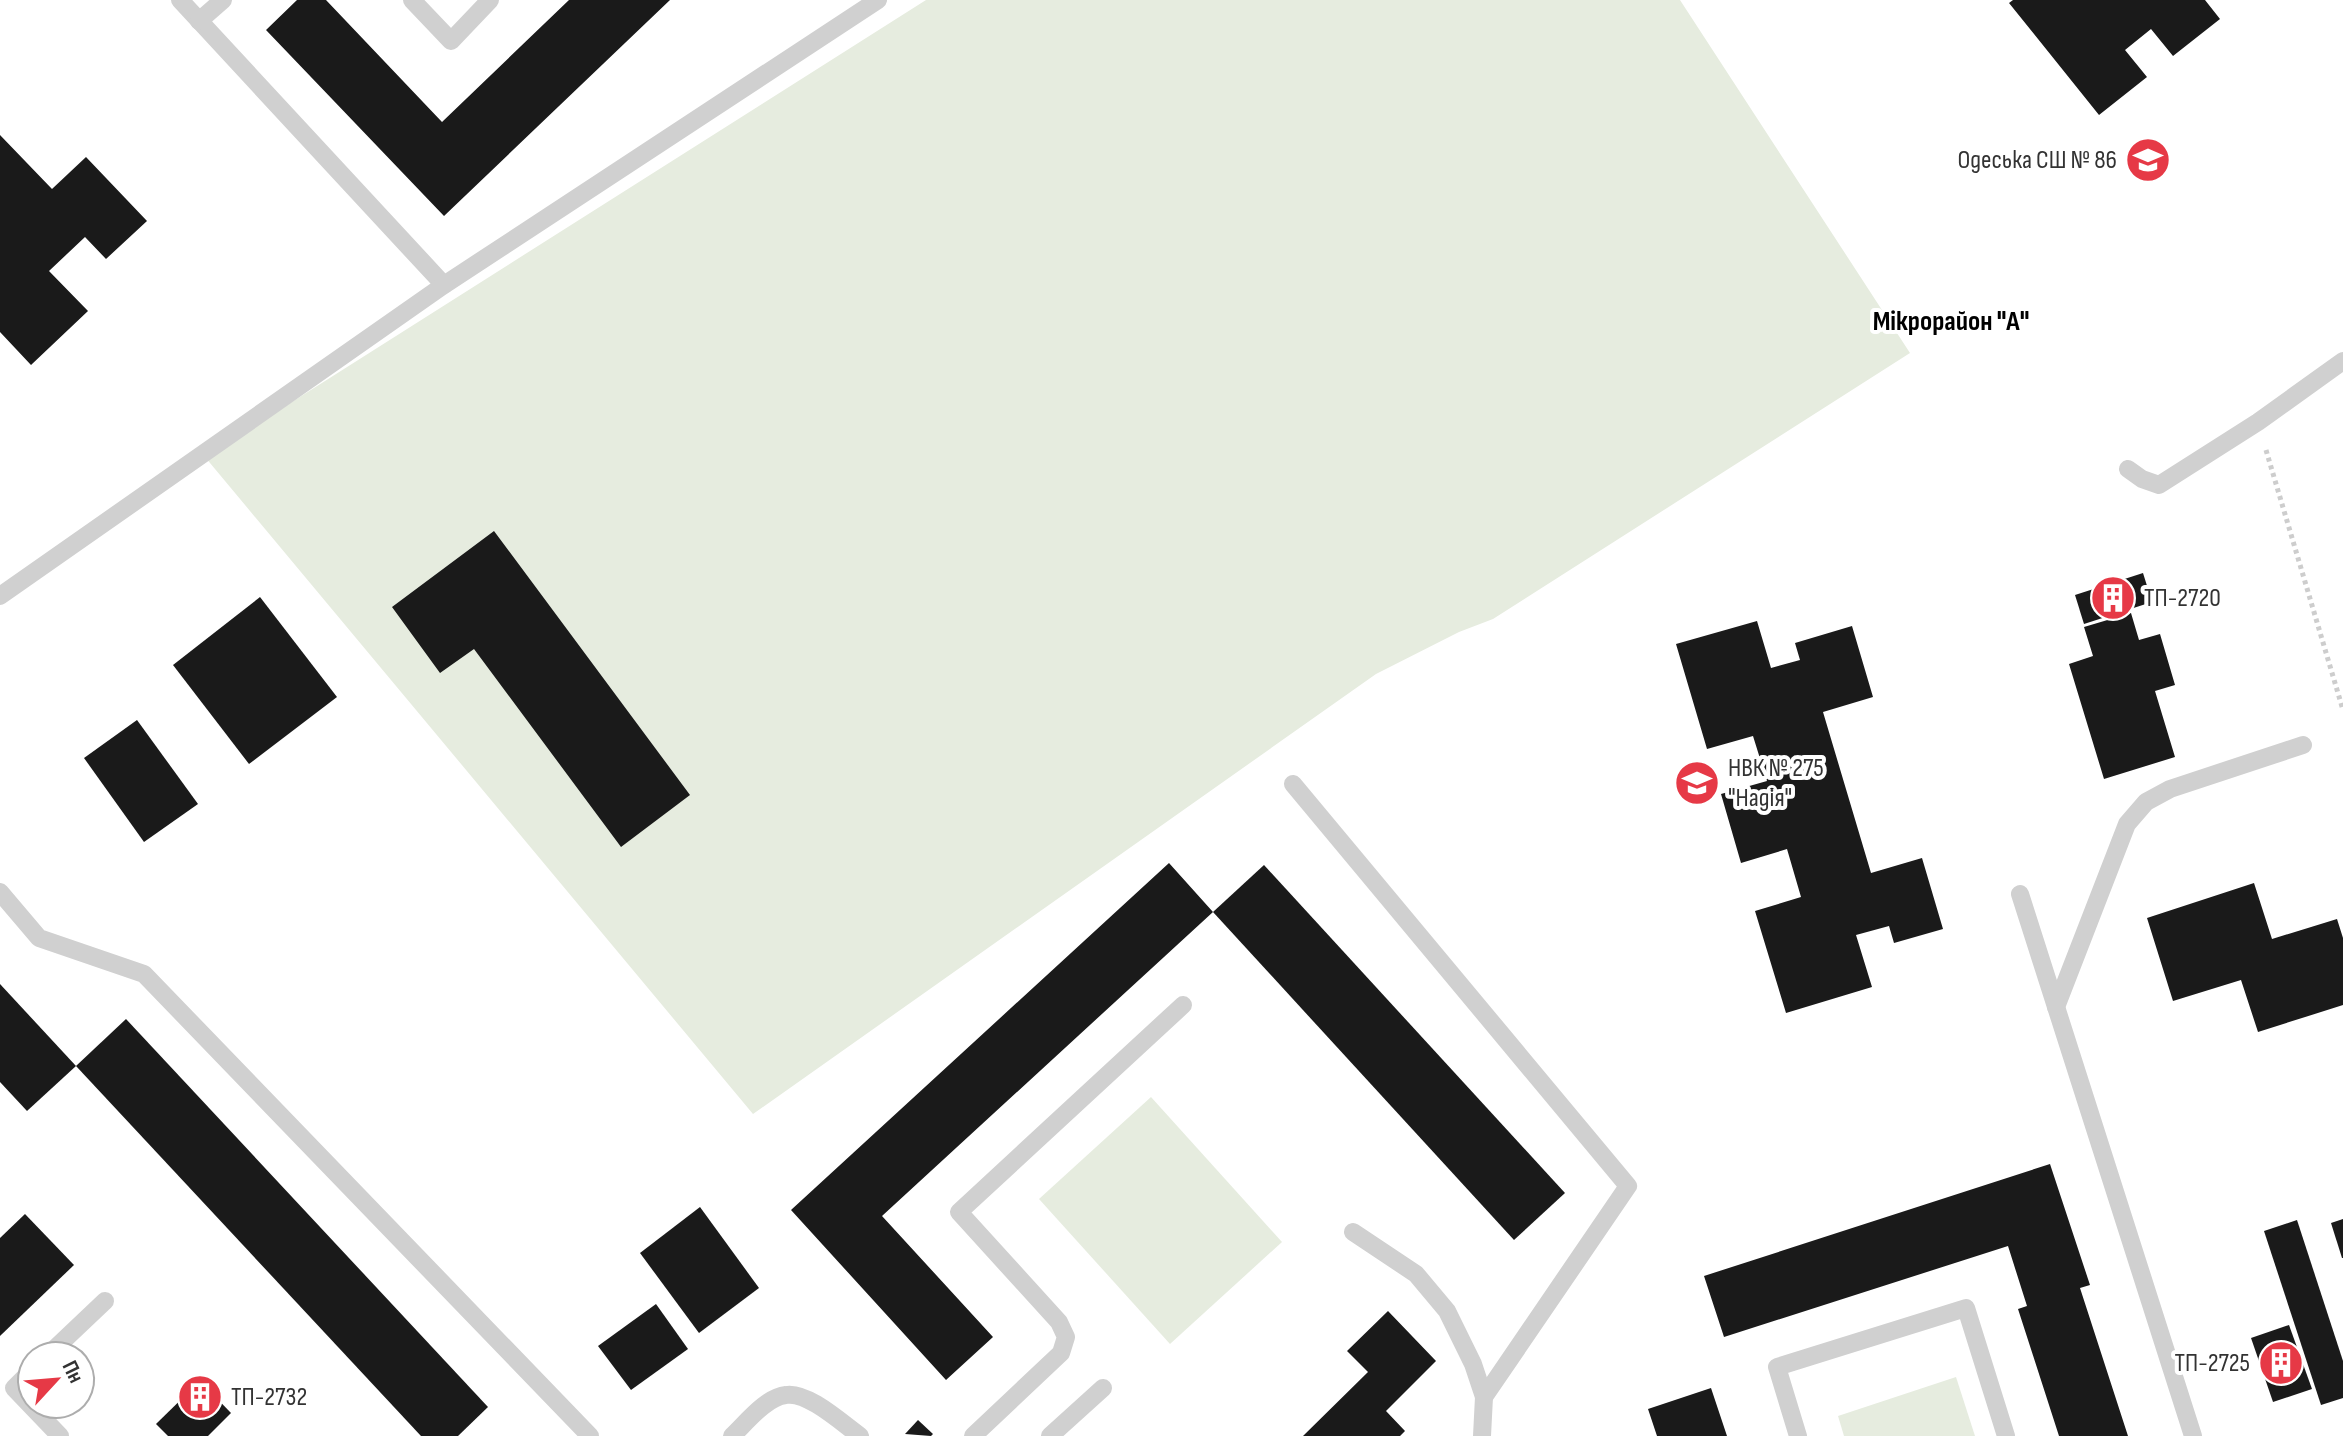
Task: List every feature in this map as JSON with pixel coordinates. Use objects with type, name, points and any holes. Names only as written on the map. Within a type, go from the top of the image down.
[{"type":"lane","points":[[180,0],[444,285]]},
{"type":"lane","points":[[199,21],[223,0]]},
{"type":"lane","points":[[412,0],[451,41],[490,0]]},
{"type":"lane","points":[[0,596],[444,285],[878,0]]},
{"type":"lane","points":[[2128,469],[2142,479],[2159,485],[2258,422],[2343,361]]},
{"type":"lane","points":[[2056,1007],[2127,824],[2146,802],[2170,789],[2303,745]]},
{"type":"lane","points":[[1293,784],[1628,1186],[1484,1397]]},
{"type":"lane","points":[[0,892],[39,938],[144,974],[590,1436]]},
{"type":"lane","points":[[2020,894],[2193,1436]]},
{"type":"lane","points":[[973,1436],[1061,1353],[1066,1337],[1059,1322],[959,1212],[1183,1005]]},
{"type":"lane","points":[[1353,1232],[1416,1274],[1447,1311],[1473,1364],[1484,1397],[1482,1436]]},
{"type":"lane","points":[[64,1340],[105,1301]]},
{"type":"lane","points":[[1798,1436],[1777,1367],[1966,1308],[2006,1436]]},
{"type":"lane","points":[[1050,1436],[1103,1388]]},
{"type":"lane","points":[[732,1436],[768,1403],[784,1394],[802,1395],[860,1436]]},
{"type":"lane","points":[[45,1420],[60,1436]]},
{"type":"path","points":[[2258,422],[2343,710]]},
{"type":"shaded area","points":[[926,0],[1680,0],[1910,353],[1493,619],[1459,632],[1376,674],[753,1114],[205,457]]},
{"type":"shaded area","points":[[1151,1097],[1282,1242],[1170,1344],[1039,1199]]},
{"type":"shaded area","points":[[1956,1377],[1975,1436],[1844,1436],[1838,1416]]},
{"type":"building","points":[[297,0],[326,0],[442,122],[569,0],[670,0],[444,216],[266,30]]},
{"type":"building","points":[[2013,0],[2205,0],[2220,19],[2173,56],[2151,29],[2125,50],[2147,77],[2099,115],[2009,3]]},
{"type":"building","points":[[0,135],[52,189],[86,157],[147,221],[106,259],[85,237],[49,271],[88,311],[31,365],[0,332]]},
{"type":"building","points":[[494,531],[690,795],[621,847],[474,649],[440,673],[392,607]]},
{"type":"building","name":"ТП-2720","points":[[2143,573],[2152,602],[2084,624],[2075,595]]},
{"type":"building","points":[[260,597],[337,697],[249,764],[173,665]]},
{"type":"building","points":[[2131,613],[2139,640],[2160,634],[2175,685],[2155,691],[2175,757],[2104,779],[2069,664],[2093,656],[2084,627]]},
{"type":"building","points":[[1757,621],[1771,668],[1800,660],[1795,643],[1852,626],[1873,697],[1823,712],[1871,873],[1922,858],[1943,929],[1894,943],[1889,926],[1856,935],[1872,987],[1786,1013],[1755,911],[1801,897],[1787,849],[1741,863],[1721,794],[1767,781],[1753,736],[1707,749],[1676,644]]},
{"type":"building","points":[[137,720],[198,804],[144,842],[84,758]]},
{"type":"building","points":[[1169,863],[1213,912],[882,1216],[993,1337],[946,1380],[791,1210]]},
{"type":"building","points":[[1264,865],[1565,1193],[1514,1240],[1213,912]]},
{"type":"building","points":[[2254,883],[2272,939],[2337,919],[2343,938],[2343,1005],[2258,1032],[2241,980],[2173,1001],[2147,918]]},
{"type":"building","points":[[0,984],[76,1066],[27,1111],[0,1082]]},
{"type":"building","points":[[126,1019],[488,1407],[458,1436],[421,1436],[76,1066]]},
{"type":"building","points":[[2050,1164],[2090,1285],[2080,1288],[2128,1436],[2059,1436],[2018,1309],[2027,1306],[2008,1246],[1724,1337],[1704,1276]]},
{"type":"building","points":[[700,1207],[759,1288],[699,1333],[640,1253]]},
{"type":"building","points":[[25,1214],[74,1265],[0,1336],[0,1238]]},
{"type":"building","points":[[2343,1219],[2343,1258],[2342,1258],[2331,1223]]},
{"type":"building","points":[[2297,1220],[2343,1361],[2343,1398],[2321,1405],[2264,1231]]},
{"type":"building","points":[[656,1304],[688,1349],[631,1390],[598,1346]]},
{"type":"building","points":[[1388,1311],[1436,1361],[1386,1411],[1405,1431],[1400,1436],[1303,1436],[1368,1372],[1347,1351]]},
{"type":"building","name":"ТП-2725","points":[[2289,1325],[2312,1389],[2273,1402],[2251,1338]]},
{"type":"building","name":"ТП-2732","points":[[200,1381],[231,1413],[208,1436],[168,1436],[156,1424]]},
{"type":"building","points":[[1711,1388],[1727,1436],[1657,1436],[1648,1409]]},
{"type":"building","points":[[918,1420],[933,1434],[931,1436],[905,1434]]},
{"type":"place","name":"Одеська СШ № 86","points":[[2148,160]]},
{"type":"place","name":"ТП-2720","points":[[2113,598]]},
{"type":"place","name":"НВК № 275 \"Надія\"","points":[[1697,783]]},
{"type":"place","name":"ТП-2725","points":[[2281,1363]]},
{"type":"place","name":"ТП-2732","points":[[200,1397]]},
{"type":"district","name":"Мікрорайон \"А\"","points":[[1951,321]]}]
